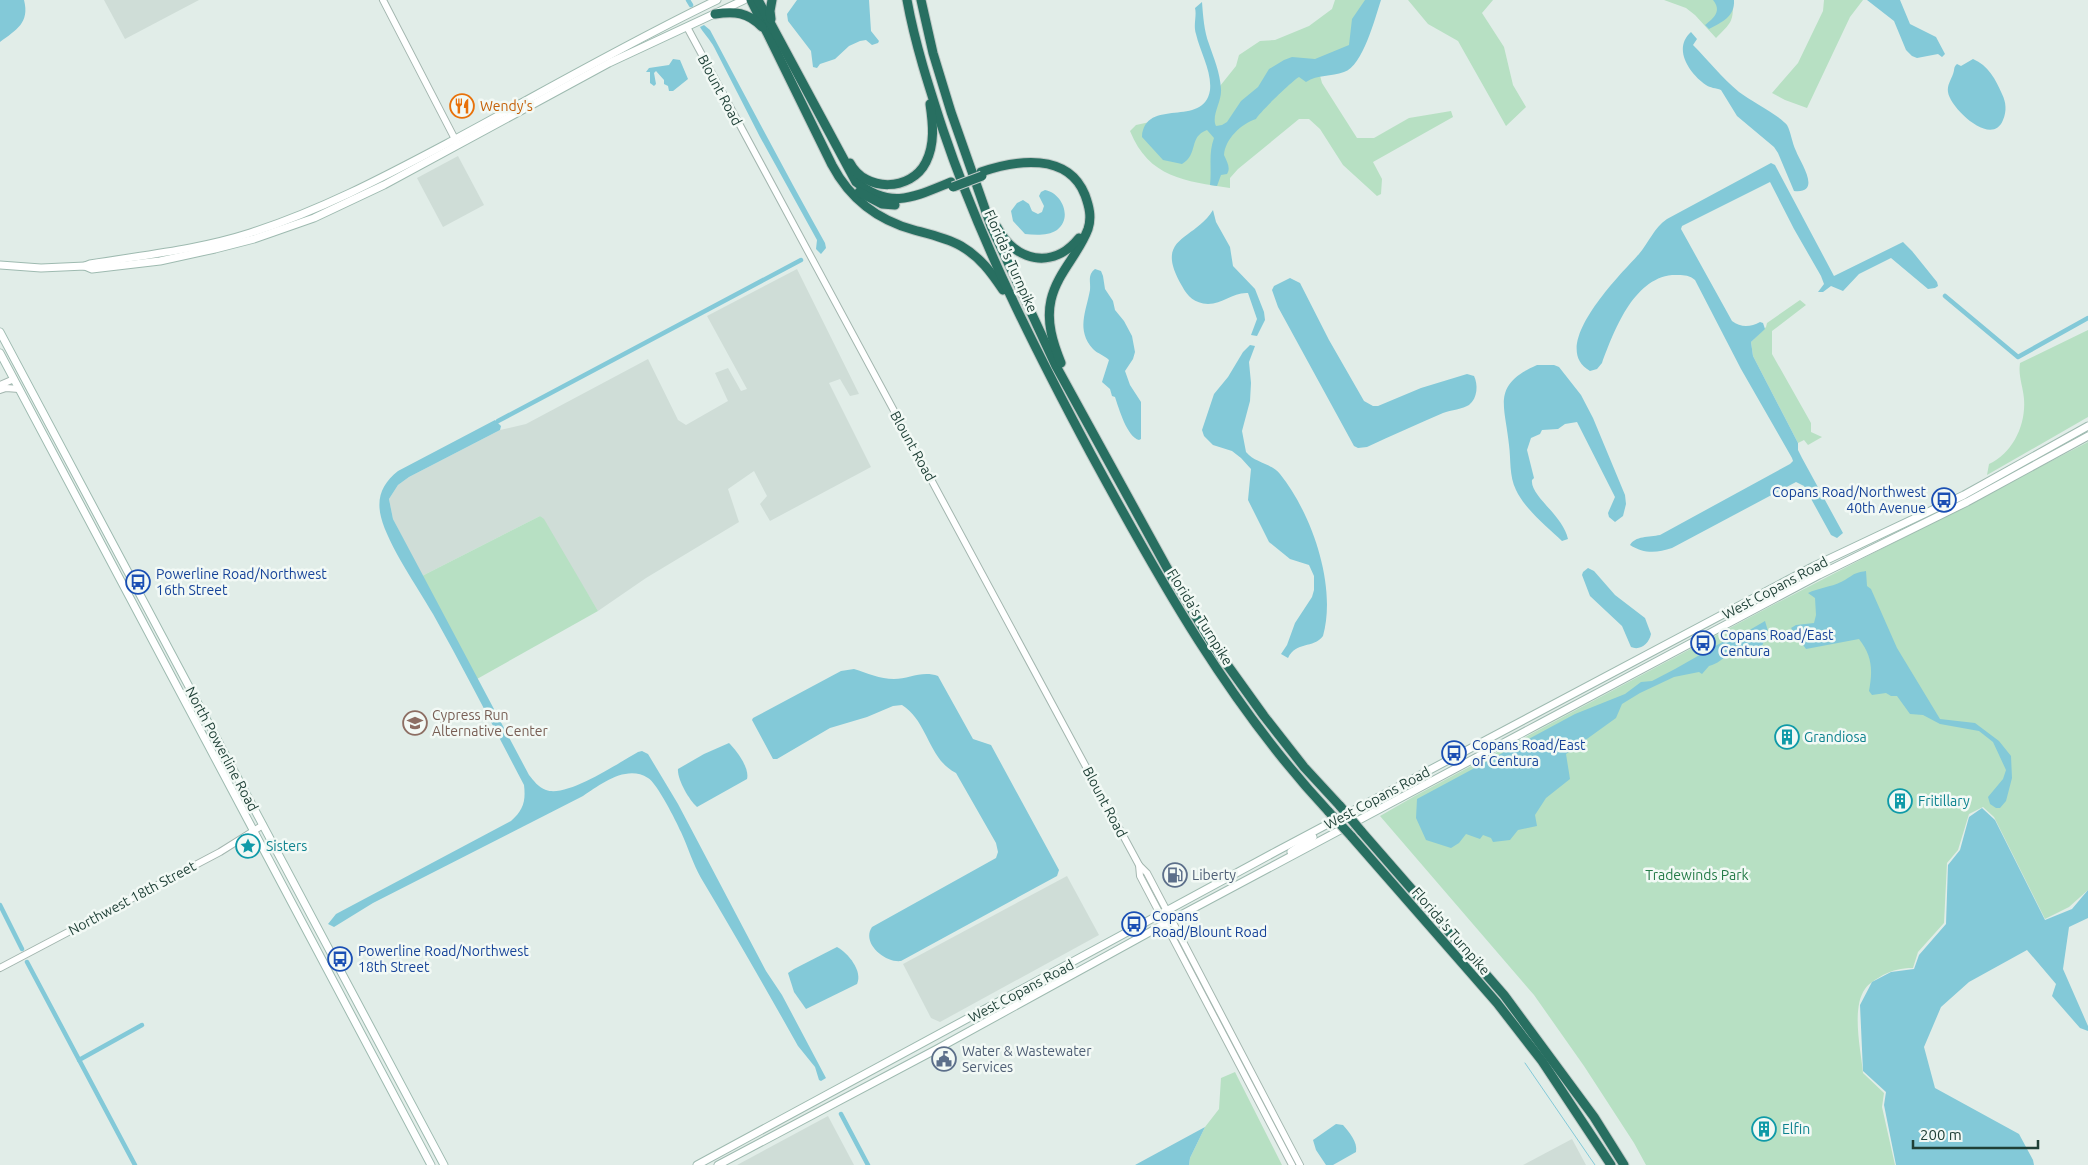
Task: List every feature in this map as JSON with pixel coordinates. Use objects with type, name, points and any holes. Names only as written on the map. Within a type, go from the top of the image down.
[{"type":"highway","points":[[751,0],[809,94],[850,175],[865,190],[888,199],[902,200],[952,185],[1010,163],[1039,162],[1072,176],[1084,192],[1090,210],[1088,227],[1083,240],[1056,285],[1051,300],[1049,317],[1051,336],[1070,387]]},
{"type":"highway","points":[[758,0],[795,91],[841,182],[852,195],[872,212],[886,220],[948,240],[972,253],[991,271],[1020,318]]},
{"type":"highway","points":[[770,30],[772,0]]},
{"type":"highway","name":"Florida's Turnpike","points":[[907,0],[927,82],[956,167],[979,226],[1020,318],[1163,585],[1205,652],[1254,723],[1295,775],[1330,812],[1496,1003],[1547,1069],[1611,1165]]},
{"type":"highway","name":"Florida's Turnpike","points":[[921,0],[951,112],[992,226],[1056,366],[1070,387],[1172,577],[1214,645],[1264,716],[1304,767],[1504,995],[1594,1117],[1624,1165]]},
{"type":"highway","points":[[715,14],[729,12],[747,14],[770,30]]},
{"type":"highway","points":[[809,94],[818,106],[853,170],[864,179],[877,184],[890,185],[905,181],[917,174],[926,163],[933,131],[927,82]]},
{"type":"highway","points":[[795,91],[808,108],[846,180],[860,193],[882,204],[894,205],[917,202],[952,185]]},
{"type":"highway","points":[[982,174],[1027,167],[1038,168],[1059,175],[1074,186],[1083,203],[1084,219],[1082,230],[1072,246],[1062,253],[1037,259],[1024,256],[1007,242],[983,201]]},
{"type":"main road","points":[[85,266],[92,269],[137,264],[230,246],[311,219],[334,209],[457,143],[572,80],[592,68],[594,64],[717,0]]},
{"type":"main road","points":[[0,265],[42,268],[85,266],[194,247],[265,228],[346,196],[457,143],[551,95],[571,80],[744,0]]},
{"type":"main road","points":[[230,246],[239,240],[260,233],[265,228]]},
{"type":"main road","name":"North Powerline Road","points":[[0,332],[442,1162]]},
{"type":"main road","name":"North Powerline Road","points":[[0,353],[255,830],[431,1165]]},
{"type":"main road","points":[[6,364],[13,370],[21,372]]},
{"type":"main road","points":[[14,379],[22,383],[34,395]]},
{"type":"main road","name":"West Copans Road","points":[[697,1165],[1277,851],[1782,583],[1964,495],[2088,426]]},
{"type":"main road","name":"West Copans Road","points":[[718,1165],[937,1049],[1290,856],[1786,592],[1883,542],[1967,502],[2088,436]]},
{"type":"main road","points":[[1782,583],[1786,592]]},
{"type":"main road","points":[[189,707],[198,714],[204,715]]},
{"type":"main road","points":[[195,718],[209,726]]},
{"type":"main road","points":[[1467,751],[1472,760]]},
{"type":"main road","points":[[1290,856],[1292,851],[1306,841],[1361,811],[1371,802]]},
{"type":"main road","points":[[1248,880],[1256,870],[1276,859],[1277,851]]},
{"type":"main road","points":[[301,918],[308,921],[319,942],[327,945]]},
{"type":"main road","points":[[426,1154],[442,1162]]},
{"type":"street","points":[[383,0],[457,143]]},
{"type":"street","name":"Blount Road","points":[[687,27],[1139,865],[1146,873],[1164,913],[1300,1165]]},
{"type":"street","points":[[0,385],[14,379]]},
{"type":"street","points":[[0,390],[6,388],[19,389]]},
{"type":"street","name":"Northwest 18th Street","points":[[0,968],[220,852],[263,825]]},
{"type":"street","name":"Blount Road","points":[[1169,922],[1292,1165]]},
{"type":"shaded area","points":[[104,0],[199,0],[125,39]]},
{"type":"shaded area","points":[[458,156],[484,205],[443,227],[417,178]]},
{"type":"shaded area","points":[[797,269],[859,394],[850,396],[840,379],[829,383],[871,467],[770,521],[760,504],[767,496],[754,471],[728,489],[739,522],[646,578],[598,611],[540,516],[422,576],[393,519],[389,499],[398,485],[409,477],[500,430],[526,424],[648,359],[678,420],[686,425],[728,401],[715,373],[728,368],[741,391],[747,389],[707,316]]},
{"type":"shaded area","points":[[1067,876],[1099,935],[940,1022],[931,1018],[903,964]]},
{"type":"shaded area","points":[[828,1116],[854,1165],[737,1165]]},
{"type":"shaded area","points":[[1572,1139],[1586,1165],[1523,1165]]},
{"type":"green space","points":[[1335,0],[1374,0],[1357,51],[1319,72],[1322,83],[1357,138],[1374,138],[1409,118],[1451,111],[1453,117],[1373,162],[1382,179],[1381,194],[1377,196],[1343,165],[1320,129],[1309,119],[1299,119],[1238,169],[1230,178],[1230,188],[1198,183],[1170,175],[1147,159],[1130,131],[1136,125],[1200,111],[1236,66],[1239,55],[1260,41],[1275,40],[1309,26],[1332,9]]},
{"type":"green space","points":[[1408,0],[1493,0],[1482,13],[1504,47],[1513,85],[1526,107],[1506,126],[1458,41],[1428,24]]},
{"type":"green space","points":[[1664,0],[1732,0],[1732,18],[1716,38],[1686,8]]},
{"type":"green space","points":[[1824,0],[1863,0],[1850,17],[1807,108],[1772,93],[1798,63],[1823,11]]},
{"type":"green space","points":[[1800,300],[1806,305],[1772,331],[1772,354],[1811,423],[1811,432],[1822,437],[1808,445],[1804,440],[1798,443],[1753,356],[1751,342],[1766,327],[1767,323]]},
{"type":"green space","points":[[2088,330],[2088,417],[1987,475],[1989,464],[2005,453],[2016,437],[2023,419],[2024,409],[2020,363]]},
{"type":"green space","name":"Tradewinds Park","points":[[2088,442],[2088,890],[2069,907],[2045,919],[1994,817],[1983,807],[1969,814],[1958,850],[1947,863],[1944,923],[1918,952],[1913,968],[1894,971],[1873,981],[1865,989],[1858,1007],[1858,1030],[1863,1073],[1884,1093],[1882,1107],[1895,1165],[1646,1165],[1634,1143],[1584,1066],[1534,995],[1380,816],[1771,606]]},
{"type":"green space","points":[[540,516],[544,519],[598,611],[477,679],[422,576]]},
{"type":"green space","points":[[1235,1072],[1282,1165],[1189,1165],[1190,1158],[1205,1127],[1219,1109],[1221,1078]]},
{"type":"water","points":[[0,0],[24,0],[25,15],[16,30],[0,42]]},
{"type":"water","points":[[797,0],[869,0],[871,31],[879,41],[878,43],[872,45],[866,40],[860,41],[849,46],[835,59],[820,64],[817,68],[813,67],[811,51],[788,21],[787,14]]},
{"type":"water","points":[[1365,0],[1381,0],[1372,29],[1357,61],[1351,68],[1339,74],[1315,78],[1306,82],[1299,77],[1256,119],[1240,128],[1227,143],[1224,155],[1229,169],[1227,174],[1221,175],[1217,186],[1210,185],[1211,155],[1214,138],[1207,130],[1197,137],[1190,155],[1182,164],[1163,160],[1142,137],[1146,125],[1153,118],[1163,114],[1197,108],[1205,102],[1210,90],[1210,83],[1195,31],[1195,8],[1202,2],[1206,34],[1220,83],[1221,94],[1215,117],[1216,126],[1227,122],[1241,101],[1258,87],[1269,69],[1292,57],[1315,59],[1349,45],[1352,19]]},
{"type":"water","points":[[1713,0],[1734,0],[1734,6],[1727,18],[1709,29],[1705,25],[1714,17],[1717,11]]},
{"type":"water","points":[[1867,0],[1900,0],[1910,24],[1936,37],[1945,54],[1942,57],[1938,54],[1917,58],[1912,56],[1906,50],[1894,21]]},
{"type":"water","points":[[704,25],[710,30],[825,243],[826,248],[821,254],[816,249],[817,240],[760,137],[714,47],[700,27]]},
{"type":"water","points":[[1691,32],[1697,39],[1693,45],[1727,81],[1739,92],[1787,125],[1807,176],[1807,188],[1803,191],[1794,191],[1774,147],[1737,116],[1721,90],[1706,85],[1689,68],[1685,61],[1683,46]]},
{"type":"water","points":[[673,59],[680,60],[688,79],[673,91],[669,91],[668,86],[664,84],[664,80],[656,71],[654,73],[656,84],[654,86],[650,83],[650,72],[646,72],[649,68],[669,65]]},
{"type":"water","points":[[1973,59],[1983,65],[1991,74],[2003,97],[2005,113],[2003,120],[1998,127],[1990,130],[1972,123],[1963,115],[1950,99],[1948,92],[1948,87],[1957,64],[1961,66]]},
{"type":"water","points":[[1771,163],[1775,165],[1834,276],[1903,242],[1937,282],[1938,286],[1928,289],[1891,258],[1859,274],[1843,291],[1831,286],[1823,292],[1818,292],[1824,284],[1821,276],[1770,182],[1682,226],[1681,229],[1732,321],[1746,326],[1760,322],[1763,323],[1765,329],[1751,342],[1753,356],[1798,443],[1798,450],[1802,458],[1843,533],[1837,538],[1831,535],[1804,486],[1796,482],[1672,548],[1656,552],[1640,550],[1630,545],[1632,542],[1639,538],[1660,535],[1793,461],[1741,369],[1695,280],[1692,278],[1684,275],[1672,275],[1658,279],[1646,286],[1627,308],[1619,322],[1602,363],[1597,369],[1590,371],[1579,360],[1577,346],[1582,329],[1591,311],[1639,254],[1662,223]]},
{"type":"water","points":[[1045,190],[1056,196],[1063,207],[1065,213],[1062,225],[1057,230],[1046,234],[1025,234],[1013,221],[1011,211],[1017,203],[1023,200],[1029,204],[1032,211],[1038,214],[1042,212],[1044,206],[1039,196]]},
{"type":"water","points":[[1213,210],[1216,222],[1230,247],[1233,266],[1255,289],[1264,312],[1265,320],[1257,336],[1251,335],[1257,319],[1248,293],[1238,294],[1208,304],[1199,302],[1192,299],[1187,293],[1174,270],[1172,258],[1174,248],[1179,241],[1205,220]]},
{"type":"water","points":[[1095,269],[1101,271],[1105,289],[1113,301],[1115,310],[1124,321],[1132,336],[1135,352],[1125,371],[1130,385],[1141,402],[1141,439],[1139,440],[1127,428],[1115,397],[1112,396],[1110,389],[1102,382],[1109,360],[1093,349],[1085,335],[1084,321],[1090,290],[1090,276]]},
{"type":"water","points":[[1290,278],[1300,283],[1329,340],[1364,401],[1373,406],[1378,406],[1421,388],[1467,374],[1474,376],[1476,383],[1476,395],[1472,402],[1469,405],[1443,413],[1367,447],[1358,448],[1354,446],[1278,307],[1272,290],[1274,286]]},
{"type":"water","points":[[1250,345],[1255,346],[1249,362],[1250,401],[1242,431],[1246,452],[1254,459],[1276,470],[1292,490],[1319,551],[1327,595],[1323,636],[1314,643],[1295,649],[1288,658],[1281,654],[1287,645],[1295,623],[1312,597],[1314,576],[1309,565],[1290,559],[1269,542],[1248,500],[1251,469],[1232,451],[1213,445],[1204,436],[1202,430],[1214,394]]},
{"type":"water","points":[[1537,365],[1554,365],[1559,367],[1581,395],[1593,418],[1625,495],[1626,504],[1623,516],[1615,522],[1609,517],[1608,513],[1615,497],[1577,422],[1565,424],[1558,429],[1542,430],[1540,434],[1531,438],[1527,450],[1534,478],[1532,480],[1533,486],[1536,493],[1565,530],[1568,539],[1562,541],[1525,504],[1516,490],[1511,473],[1504,398],[1513,380]]},
{"type":"water","points":[[495,420],[501,426],[500,430],[409,477],[398,485],[389,499],[393,519],[529,775],[538,786],[546,790],[555,791],[566,789],[606,771],[638,752],[642,751],[648,754],[678,804],[766,971],[782,995],[826,1078],[821,1081],[815,1067],[798,1046],[701,878],[679,827],[661,794],[652,781],[640,774],[622,775],[605,782],[583,796],[373,903],[334,927],[328,924],[336,914],[511,821],[523,805],[524,785],[445,635],[390,540],[381,517],[379,503],[382,491],[388,480],[398,471]]},
{"type":"water","points":[[1588,568],[1594,571],[1615,595],[1645,618],[1651,634],[1644,646],[1638,648],[1631,647],[1622,626],[1590,596],[1582,575]]},
{"type":"water","points":[[1866,571],[1867,586],[1871,589],[1897,648],[1940,719],[1975,723],[1999,741],[2011,756],[2012,778],[2006,801],[2000,808],[1990,804],[1988,797],[2003,779],[2006,770],[1993,742],[1979,731],[1940,724],[1923,715],[1910,714],[1897,696],[1891,696],[1886,693],[1872,695],[1869,691],[1871,676],[1869,657],[1859,639],[1806,649],[1791,628],[1796,625],[1814,623],[1816,615],[1815,598],[1808,593],[1837,584],[1855,574]]},
{"type":"water","points":[[1765,621],[1768,631],[1762,646],[1752,650],[1746,648],[1731,654],[1709,666],[1702,674],[1699,672],[1674,677],[1640,693],[1622,704],[1616,718],[1566,754],[1570,779],[1546,798],[1535,815],[1537,826],[1518,830],[1510,840],[1493,842],[1491,838],[1483,835],[1480,839],[1466,834],[1459,843],[1451,848],[1426,840],[1416,818],[1417,799],[1575,714],[1625,694],[1641,682],[1652,681],[1733,636],[1741,635]]},
{"type":"water","points":[[854,669],[889,679],[900,679],[921,674],[938,676],[973,739],[991,745],[1059,870],[1057,876],[901,961],[888,959],[876,951],[872,945],[869,933],[872,927],[996,858],[998,852],[996,843],[956,773],[939,759],[917,720],[902,705],[893,706],[867,717],[830,728],[777,759],[773,759],[752,720],[753,718],[841,671]]},
{"type":"water","points":[[729,743],[739,755],[744,765],[747,779],[697,807],[684,789],[679,778],[678,769],[704,754]]},
{"type":"water","points":[[1982,808],[1995,820],[2045,920],[2072,909],[2088,890],[2088,918],[2069,927],[2063,969],[2088,1026],[2088,1031],[2080,1028],[2052,996],[2056,984],[2027,950],[1969,982],[1941,1007],[1924,1047],[1935,1088],[2019,1134],[2034,1165],[1896,1165],[1884,1105],[1886,1092],[1863,1071],[1860,1005],[1872,982],[1891,972],[1914,969],[1919,955],[1946,924],[1948,865],[1960,850],[1969,817]]},
{"type":"water","points":[[837,947],[846,953],[856,968],[858,974],[857,984],[806,1009],[794,992],[788,973]]},
{"type":"water","points":[[1336,1124],[1343,1125],[1350,1134],[1356,1145],[1356,1152],[1333,1165],[1326,1165],[1316,1150],[1313,1140]]},
{"type":"water","points":[[1205,1127],[1190,1158],[1189,1165],[1135,1165]]},
{"type":"waterway","points":[[688,0],[691,5]]},
{"type":"waterway","points":[[498,421],[801,260]]},
{"type":"waterway","points":[[1945,296],[2018,357],[2088,318]]},
{"type":"waterway","points":[[0,905],[22,949]]},
{"type":"waterway","points":[[27,962],[135,1165]]},
{"type":"waterway","points":[[79,1060],[142,1025]]},
{"type":"waterway","points":[[1525,1063],[1595,1165]]},
{"type":"waterway","points":[[841,1114],[868,1165]]},
{"type":"place","name":"Wendy's","points":[[462,106]]},
{"type":"place","name":"Copans Road/Northwest 40th Avenue","points":[[1944,500]]},
{"type":"place","name":"Powerline Road/Northwest 16th Street","points":[[138,582]]},
{"type":"place","name":"Copans Road/East Centura","points":[[1703,643]]},
{"type":"place","name":"Cypress Run Alternative Center","points":[[415,723]]},
{"type":"place","name":"Grandiosa","points":[[1787,737]]},
{"type":"place","name":"Copans Road/East of Centura","points":[[1454,753]]},
{"type":"place","name":"Fritillary","points":[[1900,801]]},
{"type":"place","name":"Sisters","points":[[248,846]]},
{"type":"place","name":"Liberty","points":[[1175,875]]},
{"type":"place","name":"Copans Road/Blount Road","points":[[1134,924]]},
{"type":"place","name":"Powerline Road/Northwest 18th Street","points":[[340,959]]},
{"type":"place","name":"Water & Wastewater Services","points":[[944,1059]]},
{"type":"place","name":"Elfin","points":[[1764,1129]]}]
